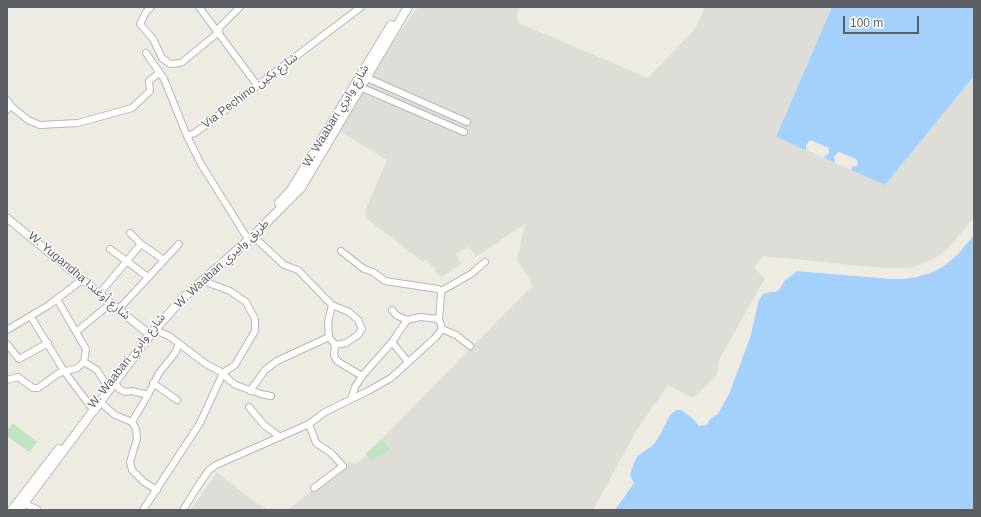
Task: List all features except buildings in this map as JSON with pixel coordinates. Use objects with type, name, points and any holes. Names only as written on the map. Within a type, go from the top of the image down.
[{"type":"main road","name":"W. Waabari شارع وابري","points":[[364,76],[402,7]]},
{"type":"main road","name":"W. Waabari طريق وابيري","points":[[21,505],[115,382],[150,332],[182,299],[301,188],[358,86],[408,7]]},
{"type":"main road","name":"W. Waabari شارع وابري","points":[[12,510],[21,505],[107,386],[182,294],[250,236]]},
{"type":"street","points":[[151,7],[141,20],[140,24],[153,39],[162,58],[170,64],[181,63],[218,31],[240,7]]},
{"type":"street","points":[[199,7],[256,85]]},
{"type":"street","name":"Via Pechino شارع بكين","points":[[146,53],[164,79],[187,136],[195,133],[256,85],[361,7]]},
{"type":"street","points":[[7,100],[10,108],[28,120],[40,125],[78,124],[132,108],[150,91],[149,81],[159,73]]},
{"type":"street","points":[[364,76],[467,122]]},
{"type":"street","points":[[358,86],[464,132]]},
{"type":"street","points":[[187,136],[201,164],[250,236],[284,265],[298,270],[332,305],[349,312],[358,320],[362,329],[358,335],[346,344],[335,345]]},
{"type":"street","name":"W. Yugandha شارع أوغندا","points":[[7,218],[111,303],[150,332]]},
{"type":"street","points":[[130,233],[141,244],[164,260]]},
{"type":"street","points":[[100,294],[141,244]]},
{"type":"street","points":[[119,309],[179,244]]},
{"type":"street","points":[[110,249],[148,278]]},
{"type":"street","points":[[341,251],[364,269],[373,272],[385,281],[438,289],[441,291]]},
{"type":"street","points":[[441,291],[471,274],[485,262]]},
{"type":"street","points":[[7,330],[32,317],[83,279]]},
{"type":"street","points":[[143,510],[200,423],[223,373],[235,365],[255,331],[255,319],[246,302],[230,291],[203,281]]},
{"type":"street","points":[[441,291],[439,320],[442,329],[456,335],[470,346]]},
{"type":"street","points":[[7,380],[18,377],[33,388],[38,388],[59,373],[77,368],[84,362],[86,349],[57,299]]},
{"type":"street","points":[[76,332],[111,303]]},
{"type":"street","points":[[332,305],[328,322],[329,336],[335,345],[334,355],[337,361],[362,376]]},
{"type":"street","points":[[392,310],[396,315],[407,320],[420,317],[439,320]]},
{"type":"street","points":[[32,317],[64,371],[91,407]]},
{"type":"street","points":[[351,399],[355,387],[362,376],[392,342],[407,320]]},
{"type":"street","points":[[183,510],[198,486],[212,468],[309,424],[325,412],[391,378],[436,337],[442,329]]},
{"type":"street","points":[[150,332],[169,336],[206,364],[223,373],[229,380],[250,391],[271,396]]},
{"type":"street","points":[[250,391],[266,370],[277,361],[329,336]]},
{"type":"street","points":[[392,342],[408,362]]},
{"type":"street","points":[[7,344],[19,359],[48,343]]},
{"type":"street","points":[[132,422],[148,395],[153,383],[179,344]]},
{"type":"street","points":[[84,362],[97,370],[107,386]]},
{"type":"street","points":[[115,382],[119,389],[125,392],[132,391],[148,395]]},
{"type":"street","points":[[153,383],[177,400]]},
{"type":"street","points":[[100,402],[115,415],[132,422],[136,429],[137,439],[130,462],[132,470],[144,482],[157,490]]},
{"type":"street","points":[[249,407],[264,425],[280,437]]},
{"type":"street","points":[[309,424],[316,444],[331,453],[343,466],[314,488]]},
{"type":"street","points":[[21,505],[38,510]]},
{"type":"shaded area","points":[[418,7],[519,7],[517,13],[519,23],[648,78],[695,29],[705,7],[832,7],[776,137],[885,185],[974,76],[974,217],[949,247],[940,255],[920,265],[908,268],[882,268],[763,256],[754,268],[765,278],[719,360],[717,375],[693,398],[668,385],[636,431],[593,510],[287,510],[349,462],[357,464],[533,285],[517,260],[525,224],[476,257],[469,246],[456,254],[461,264],[442,277],[435,272],[435,268],[425,260],[423,262],[406,249],[370,221],[364,213],[387,160],[338,130],[389,47]]},
{"type":"shaded area","points":[[215,471],[251,499],[268,510],[190,510],[216,474]]},
{"type":"green space","points":[[13,423],[37,442],[29,452],[7,436],[7,431]]},
{"type":"green space","points":[[382,439],[390,450],[371,460],[366,453]]},
{"type":"water","points":[[832,7],[974,7],[974,76],[885,185],[776,137]]},
{"type":"water","points":[[974,235],[974,510],[615,510],[634,483],[630,475],[638,456],[653,445],[670,415],[676,410],[681,410],[691,417],[699,426],[707,425],[710,419],[718,414],[729,394],[750,338],[759,300],[763,294],[779,290],[785,280],[797,271],[893,279],[905,279],[931,273],[944,266],[958,254]]},
{"type":"pier","points":[[810,140],[829,148],[829,154],[824,158],[806,150],[806,145]]},
{"type":"pier","points":[[839,152],[856,159],[858,163],[857,166],[852,167],[851,170],[835,163],[834,156]]},
{"type":"pier","points":[[974,233],[958,254],[944,266],[917,277],[893,279],[797,271],[785,280],[776,292],[768,292],[767,290],[778,288],[784,278],[797,269],[893,277],[917,275],[943,264],[956,253]]}]
